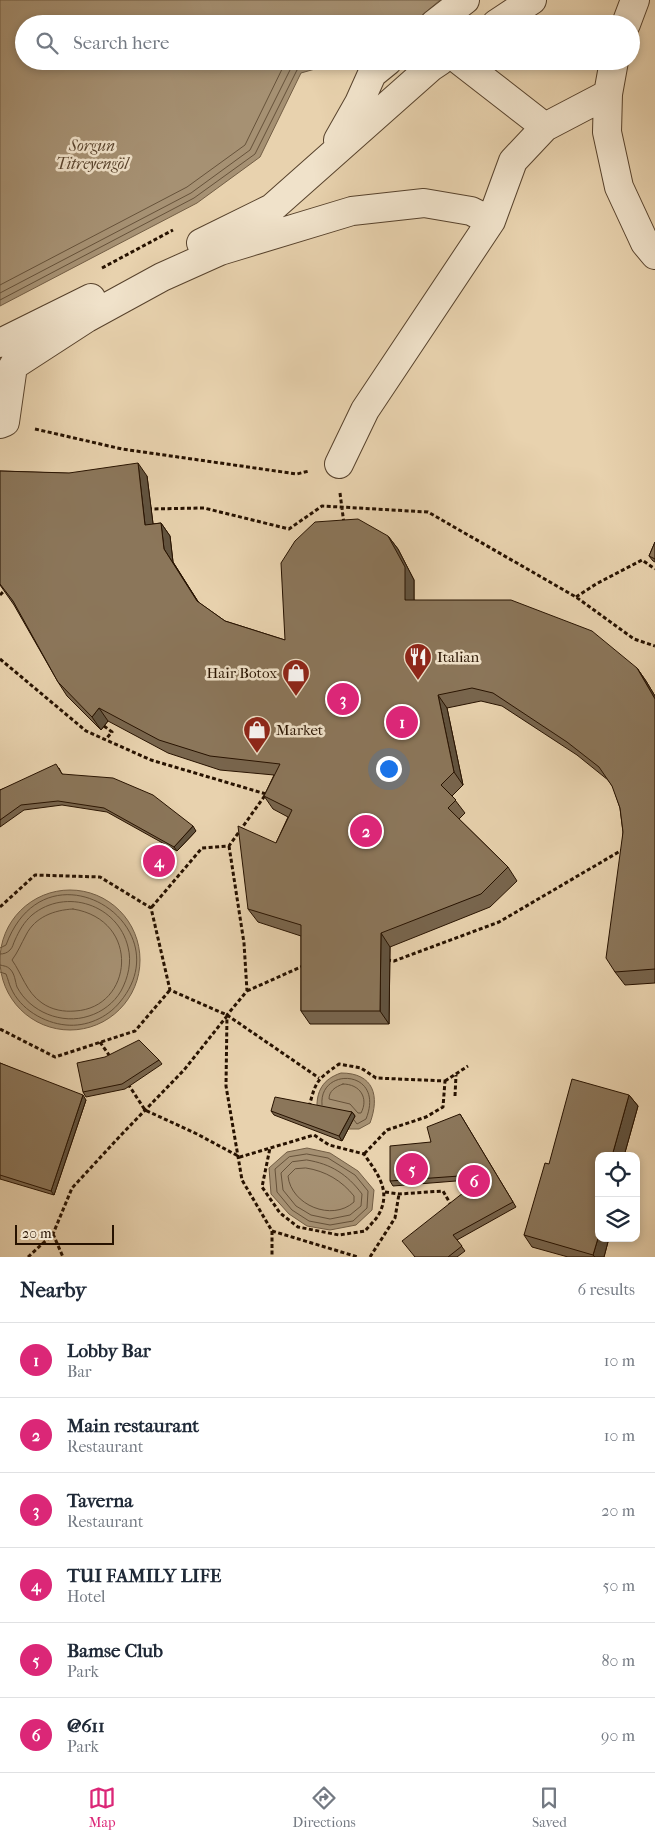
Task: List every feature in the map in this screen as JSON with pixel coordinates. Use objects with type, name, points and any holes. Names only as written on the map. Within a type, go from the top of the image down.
[{"type":"street","points":[[446,15],[465,0]]},
{"type":"street","points":[[510,15],[532,0]]},
{"type":"street","points":[[629,15],[635,0]]},
{"type":"street","points":[[326,160],[359,103],[372,74],[377,70]]},
{"type":"street","points":[[0,343],[272,208],[427,70]]},
{"type":"street","points":[[472,70],[545,127]]},
{"type":"street","points":[[612,70],[608,94],[607,132],[618,187],[645,243],[655,255]]},
{"type":"street","points":[[339,464],[365,410],[491,221],[513,162],[545,127],[608,94]]},
{"type":"street","points":[[2,423],[13,366],[87,318],[162,277],[220,252],[352,211],[424,203],[471,211],[491,221]]},
{"type":"path","points":[[2,423],[122,449],[297,474],[339,464],[344,525]]},
{"type":"path","points":[[141,510],[204,508],[289,529],[322,506],[428,512],[576,597],[634,639],[655,646]]},
{"type":"path","points":[[576,597],[596,584],[642,560],[655,569]]},
{"type":"path","points":[[0,595],[4,591]]},
{"type":"path","points":[[0,658],[86,731],[151,760],[266,794],[271,800]]},
{"type":"path","points":[[104,726],[112,732],[106,740]]},
{"type":"path","points":[[247,991],[244,943],[229,846],[266,794]]},
{"type":"path","points":[[151,908],[202,848],[229,846]]},
{"type":"path","points":[[385,960],[394,961],[499,922],[624,849]]},
{"type":"path","points":[[0,907],[35,875],[100,877],[151,908],[170,990]]},
{"type":"path","points":[[28,1257],[53,1234],[72,1188],[184,1070],[247,991],[305,965]]},
{"type":"path","points":[[170,990],[227,1015],[319,1078]]},
{"type":"path","points":[[0,1029],[55,1057],[135,1031],[170,990]]},
{"type":"path","points":[[227,1015],[226,1086],[240,1157],[242,1180],[272,1231],[272,1257]]},
{"type":"path","points":[[100,1042],[115,1065]]},
{"type":"path","points":[[309,1110],[313,1090],[319,1078],[339,1064],[361,1068],[376,1078],[445,1082],[468,1066]]},
{"type":"path","points":[[455,1096],[456,1074]]},
{"type":"path","points":[[125,1080],[145,1110],[197,1134],[240,1157],[314,1135]]},
{"type":"path","points":[[364,1154],[387,1130],[426,1117],[443,1107],[445,1082]]},
{"type":"path","points":[[270,1148],[262,1187],[280,1213],[298,1227],[339,1235],[365,1231],[380,1212],[385,1192],[382,1182],[364,1154],[329,1145],[314,1135],[312,1126]]},
{"type":"path","points":[[385,1192],[399,1194],[443,1191],[456,1213]]},
{"type":"path","points":[[370,1257],[396,1218],[399,1194]]},
{"type":"path","points":[[272,1231],[358,1257]]},
{"type":"path","points":[[53,1234],[63,1257]]},
{"type":"water","name":"Sorgun Titreyengöl","points":[[0,0],[440,0],[422,15],[15,15],[15,70],[312,70],[301,73],[260,157],[197,203],[0,306]]},
{"type":"water","points":[[70,890],[84,891],[97,895],[120,910],[135,933],[139,946],[139,974],[135,987],[120,1010],[97,1025],[84,1029],[70,1030],[56,1029],[43,1025],[20,1010],[5,987],[1,974],[0,960],[1,946],[5,933],[20,910],[43,895],[56,891]]},
{"type":"water","points":[[341,1073],[361,1077],[372,1088],[374,1104],[370,1123],[359,1129],[348,1129],[349,1121],[317,1110],[319,1092],[325,1082]]},
{"type":"water","points":[[307,1148],[330,1153],[358,1171],[374,1190],[372,1210],[356,1225],[330,1230],[307,1226],[289,1214],[271,1194],[269,1168],[287,1152]]},
{"type":"building","points":[[138,463],[145,525],[161,523],[164,549],[197,601],[225,621],[285,640],[281,563],[295,541],[315,522],[358,519],[388,536],[405,567],[405,600],[511,600],[592,631],[637,668],[655,699],[655,969],[615,972],[606,958],[623,832],[620,808],[612,786],[599,767],[567,742],[493,693],[472,688],[438,695],[454,772],[441,785],[456,800],[448,808],[508,867],[481,894],[381,933],[380,1011],[301,1011],[301,925],[248,909],[238,826],[276,843],[292,810],[264,796],[280,764],[210,756],[159,740],[99,708],[92,717],[58,682],[13,601],[0,584],[0,471],[69,473]]},
{"type":"building","points":[[655,542],[655,559],[649,556]]},
{"type":"building","points":[[56,764],[62,774],[113,778],[153,795],[193,826],[174,847],[104,808],[58,801],[21,805],[0,820],[0,790]]},
{"type":"building","points":[[139,1040],[159,1060],[122,1084],[83,1092],[77,1063],[105,1057]]},
{"type":"building","points":[[0,1063],[83,1095],[51,1191],[0,1175]]},
{"type":"building","points":[[572,1079],[629,1095],[613,1152],[595,1152],[595,1242],[597,1242],[593,1255],[524,1235],[545,1163],[549,1164]]},
{"type":"building","points":[[275,1097],[352,1112],[339,1136],[271,1111]]},
{"type":"building","points":[[460,1114],[513,1202],[453,1235],[462,1246],[448,1257],[415,1257],[402,1241],[487,1174],[390,1181],[390,1146],[431,1142],[427,1127]]},
{"type":"place","name":"Italian","points":[[418,681]]},
{"type":"place","name":"Hair Botox","points":[[296,697]]},
{"type":"place","name":"Taverna","points":[[343,699]]},
{"type":"place","name":"Lobby Bar","points":[[402,722]]},
{"type":"place","name":"Market","points":[[257,754]]},
{"type":"place","name":"Main restaurant","points":[[366,831]]},
{"type":"place","name":"TUI FAMILY LIFE","points":[[159,861]]},
{"type":"place","name":"Bamse Club","points":[[412,1169]]},
{"type":"place","name":"@611","points":[[474,1181]]}]
